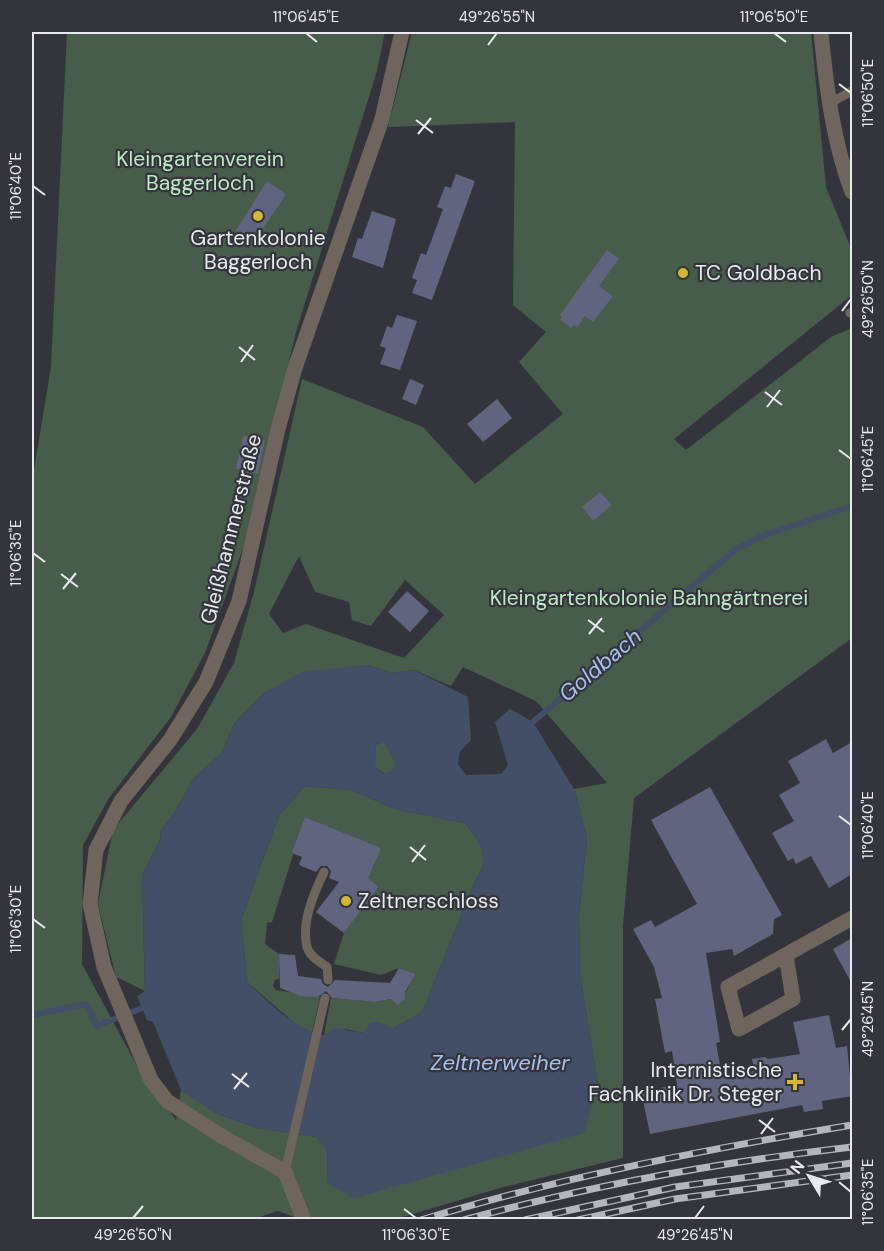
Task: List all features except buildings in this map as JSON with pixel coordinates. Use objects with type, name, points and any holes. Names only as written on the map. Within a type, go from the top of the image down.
[{"type":"street","name":"Gleißhammerstraße","points":[[285,1172],[218,1134],[167,1101],[151,1080],[104,968],[90,904],[96,850],[121,801],[170,740],[206,682],[224,644],[239,602],[278,429],[296,368],[382,118],[402,32]]},
{"type":"street","points":[[821,32],[830,103],[849,171],[852,192]]},
{"type":"street","points":[[786,955],[793,999],[739,1029],[728,987],[852,918]]},
{"type":"street","points":[[285,1172],[304,1220]]},
{"type":"lane","points":[[830,103],[852,91]]},
{"type":"lane","points":[[324,872],[311,900],[307,947],[314,957],[327,967],[328,980]]},
{"type":"lane","points":[[285,1172],[325,998]]},
{"type":"green space","points":[[67,32],[385,32],[377,71],[296,332],[249,532],[205,653],[171,717],[109,798],[83,845],[82,964],[137,1066],[176,1120],[181,1090],[218,1114],[257,1128],[318,1137],[327,1150],[328,1184],[598,1084],[580,975],[579,913],[587,838],[574,789],[607,783],[536,701],[463,667],[451,686],[414,670],[391,673],[367,665],[264,693],[234,724],[222,753],[194,778],[173,815],[161,830],[160,840],[142,875],[145,991],[116,977],[98,904],[113,830],[197,729],[234,663],[254,592],[302,379],[423,427],[475,484],[563,414],[519,362],[546,332],[513,305],[515,122],[388,127],[412,32],[811,32],[826,187],[852,251],[852,295],[674,439],[686,450],[831,337],[852,328],[852,638],[634,798],[623,926],[623,1158],[500,1188],[396,1219],[299,1219],[278,1211],[250,1220],[32,1220],[32,482],[51,367]],"holes":[[[299,556],[315,592],[349,602],[352,620],[371,626],[405,580],[444,615],[404,658],[306,624],[283,633],[269,614]]]},
{"type":"green space","points":[[384,741],[397,765],[392,772],[384,774],[374,765],[376,745]]},
{"type":"green space","points":[[305,786],[351,790],[395,809],[465,823],[480,844],[484,863],[425,1005],[420,1014],[393,1028],[364,1033],[346,1029],[324,1035],[331,998],[375,1002],[392,999],[400,1003],[405,998],[405,993],[416,974],[399,968],[381,975],[334,964],[344,933],[379,887],[351,866],[380,848],[305,817],[272,922],[267,923],[265,944],[279,954],[279,979],[275,980],[273,986],[276,990],[320,997],[312,1032],[299,1027],[247,982],[241,920],[279,815]]},
{"type":"water","name":"Zeltnerweiher","points":[[367,665],[391,673],[414,670],[468,697],[471,740],[460,752],[458,764],[466,775],[501,774],[508,765],[495,722],[510,709],[533,722],[574,789],[587,838],[579,913],[580,975],[598,1084],[584,1133],[354,1198],[328,1184],[327,1150],[317,1137],[257,1128],[218,1114],[181,1090],[153,1022],[147,1020],[137,996],[145,991],[142,875],[160,840],[161,830],[173,815],[194,778],[222,753],[234,724],[264,693],[302,672]],"holes":[[[384,742],[397,765],[392,772],[383,774],[375,765],[376,745]],[[305,786],[351,790],[395,809],[465,823],[480,844],[484,863],[425,1005],[420,1014],[393,1028],[379,1022],[370,1023],[364,1033],[335,1028],[324,1035],[313,1032],[282,1014],[247,982],[241,920],[279,815]]]},
{"type":"waterway","name":"Goldbach","points":[[533,722],[735,550],[767,534],[852,506]]},
{"type":"waterway","name":"Goldbach","points":[[32,1015],[86,1004],[97,1026],[142,1008]]},
{"type":"railway","points":[[421,1220],[527,1190],[635,1165],[852,1125]]},
{"type":"railway","points":[[464,1220],[608,1185],[705,1167],[852,1147]]},
{"type":"railway","points":[[525,1220],[675,1187],[852,1163]]},
{"type":"railway","points":[[578,1220],[675,1199],[852,1175]]},
{"type":"place","name":"Gartenkolonie Baggerloch","points":[[258,216]]},
{"type":"place","name":"TC Goldbach","points":[[683,273]]},
{"type":"place","name":"Zeltnerschloss","points":[[346,901]]},
{"type":"place","name":"Internistische Fachklinik Dr. Steger","points":[[795,1082]]},
{"type":"park label","name":"Kleingartenverein Baggerloch","points":[[200,171]]},
{"type":"park label","name":"Kleingartenkolonie Bahngärtnerei","points":[[649,598]]}]
